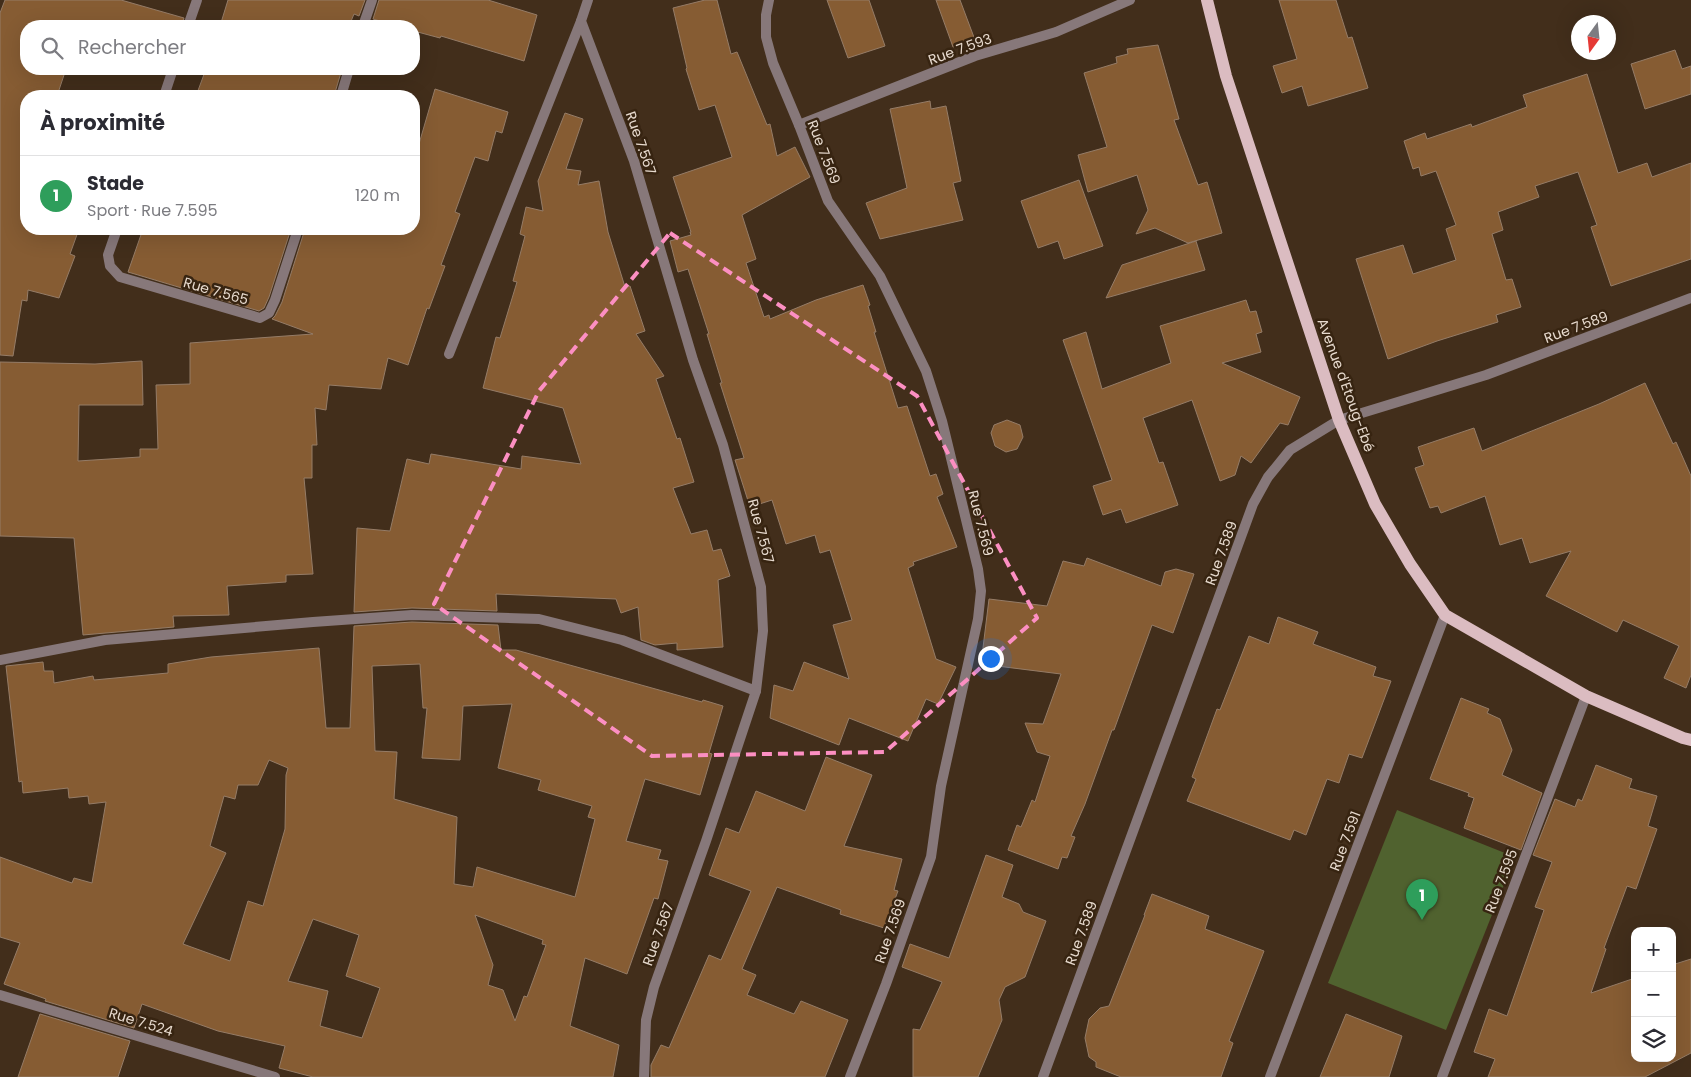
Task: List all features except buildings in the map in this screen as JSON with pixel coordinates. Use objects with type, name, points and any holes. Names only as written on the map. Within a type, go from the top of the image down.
[{"type":"main road","name":"Avenue d'Etoug-Ebé","points":[[1207,0],[1226,76],[1339,420],[1375,504],[1410,564],[1445,615],[1586,696],[1691,740]]},
{"type":"street","points":[[190,20],[197,0]]},
{"type":"street","points":[[365,20],[372,0]]},
{"type":"street","points":[[449,354],[588,0]]},
{"type":"street","name":"Rue 7.569","points":[[769,0],[766,15],[766,37],[773,63],[799,124],[828,201],[880,276],[926,371],[942,421],[978,569],[981,591],[978,619],[941,786],[931,857],[886,984],[850,1077]]},
{"type":"street","name":"Rue 7.593","points":[[799,124],[975,56],[1056,32],[1130,0]]},
{"type":"street","name":"Rue 7.567","points":[[581,21],[634,161],[693,360],[723,446],[761,586],[762,631],[756,691],[710,832],[654,987],[646,1020],[644,1077]]},
{"type":"street","points":[[166,90],[171,75]]},
{"type":"street","points":[[343,90],[348,75]]},
{"type":"street","name":"Rue 7.565","points":[[115,235],[108,255],[110,266],[120,276],[260,318],[269,313],[275,300],[296,235]]},
{"type":"street","name":"Rue 7.589","points":[[1043,1077],[1253,504],[1268,477],[1290,450],[1339,420],[1486,375],[1691,298]]},
{"type":"street","points":[[0,660],[105,640],[313,622],[412,615],[539,619],[622,640],[756,691]]},
{"type":"street","name":"Rue 7.591","points":[[1270,1077],[1445,615]]},
{"type":"street","name":"Rue 7.595","points":[[1442,1077],[1586,696]]},
{"type":"street","name":"Rue 7.524","points":[[0,995],[275,1077]]},
{"type":"highlighted area","points":[[670,233],[917,396],[1037,618],[885,752],[652,756],[434,604],[539,391]]},
{"type":"green space","points":[[1397,810],[1515,857],[1446,1030],[1328,983]]},
{"type":"place","name":"Stade","points":[[1422,920]]}]
